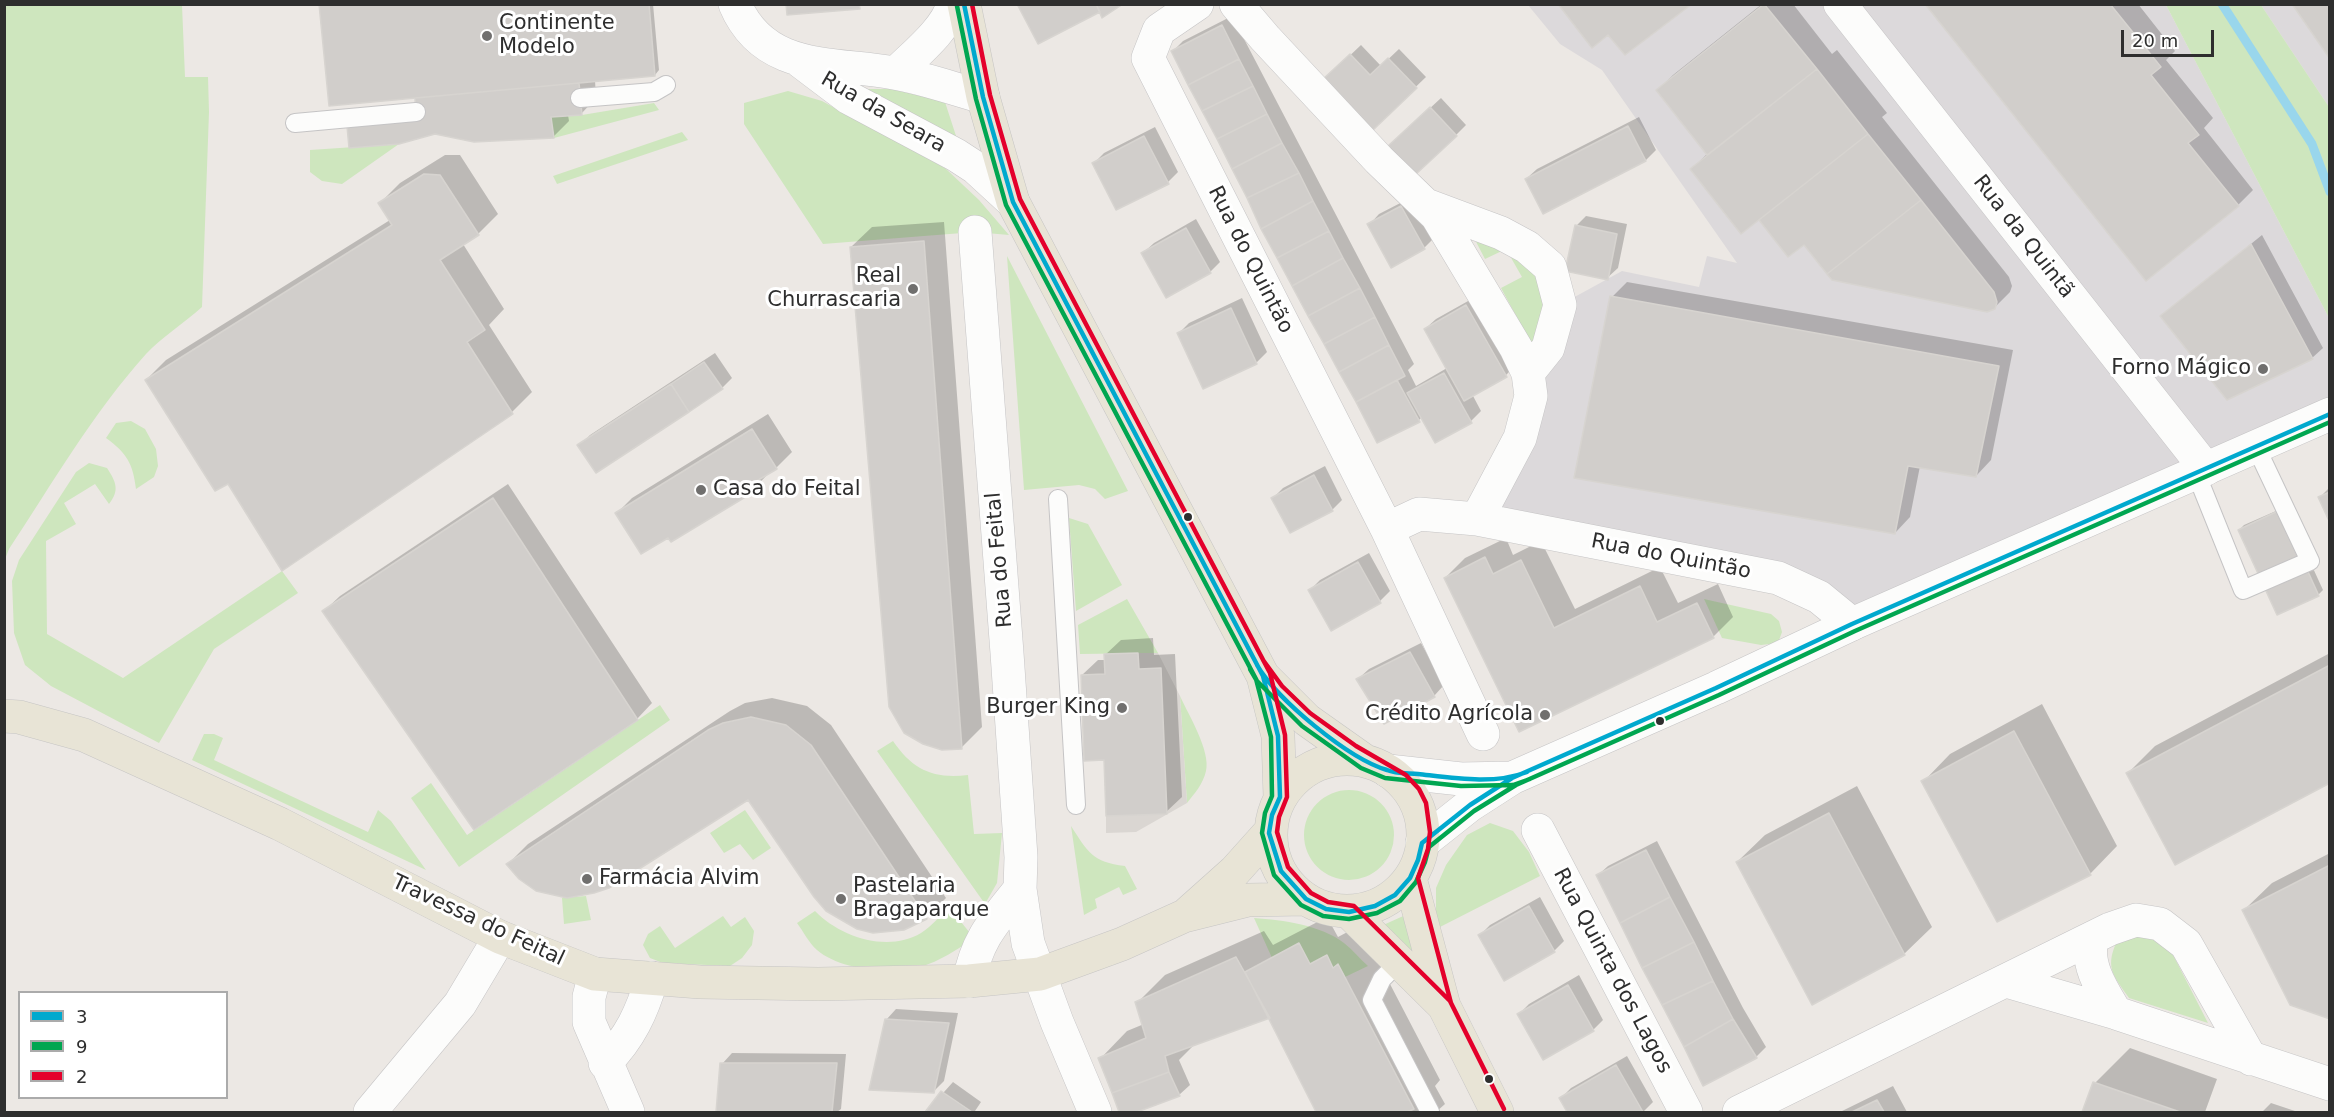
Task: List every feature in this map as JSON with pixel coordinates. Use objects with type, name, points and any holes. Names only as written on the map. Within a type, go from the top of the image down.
[{"type":"main road","points":[[964,4],[983,97],[1014,202],[1263,676],[1278,736],[1280,797]]},
{"type":"main road","points":[[1263,676],[1306,720],[1377,766],[1409,788],[1420,805],[1424,824],[1418,860],[1410,878],[1395,895],[1375,906],[1349,912],[1326,909],[1306,899],[1281,872],[1269,833],[1272,814],[1280,797],[1320,763],[1340,758],[1377,766]]},
{"type":"main road","name":"Travessa do Feital","points":[[12,716],[84,735],[280,824],[500,937],[596,974],[700,982],[818,984],[969,981],[1040,974],[1122,945],[1184,916]]},
{"type":"main road","points":[[1184,916],[1235,871],[1269,833]]},
{"type":"main road","points":[[1410,878],[1444,1006],[1497,1113]]},
{"type":"main road","points":[[1184,916],[1248,900],[1306,899]]},
{"type":"main road","points":[[1349,912],[1444,1006]]},
{"type":"street","points":[[735,4],[740,16],[757,36],[782,55],[800,61]]},
{"type":"street","name":"Rua da Seara","points":[[896,73],[934,35],[953,4]]},
{"type":"street","name":"Rua do Quintão","points":[[1197,4],[1159,30],[1148,58],[1387,529],[1483,734]]},
{"type":"street","points":[[1236,4],[1379,160],[1437,216],[1516,348],[1528,373],[1531,396],[1520,438],[1477,519]]},
{"type":"street","name":"Rua da Quintã","points":[[1840,4],[2201,471]]},
{"type":"street","name":"Rua da Seara","points":[[800,61],[896,73],[983,97]]},
{"type":"street","name":"Rua da Seara","points":[[800,61],[849,98],[976,168],[1014,202]]},
{"type":"street","points":[[1425,204],[1501,233],[1527,247],[1550,267],[1560,305],[1548,348],[1528,373]]},
{"type":"street","name":"Rua do Feital","points":[[975,232],[1021,857],[1020,889],[1028,943],[1057,1022],[1095,1113]]},
{"type":"street","points":[[1422,843],[1470,805],[1512,778],[1716,688],[1852,624],[2330,414]]},
{"type":"street","name":"Rua do Quintão","points":[[1387,529],[1419,514],[1477,519],[1778,578],[1819,597],[1852,624]]},
{"type":"street","points":[[1377,766],[1461,779],[1512,778]]},
{"type":"street","name":"Rua Quinta dos Lagos","points":[[1538,830],[1686,1113]]},
{"type":"street","points":[[969,981],[973,958],[985,933],[1020,889]]},
{"type":"street","points":[[1739,1113],[2110,929],[2136,920],[2160,924],[2186,944],[2251,1059]]},
{"type":"street","points":[[370,1113],[460,1004],[500,937]]},
{"type":"street","points":[[2092,939],[2089,951],[2098,982],[2116,1013]]},
{"type":"street","points":[[596,974],[589,997],[590,1022],[628,1113]]},
{"type":"street","points":[[606,1063],[622,1047],[636,1024],[652,978]]},
{"type":"street","points":[[2006,981],[2116,1013],[2330,1084]]},
{"type":"lane","points":[[580,98],[654,92],[666,85]]},
{"type":"lane","points":[[295,123],[416,112]]},
{"type":"lane","points":[[2201,471],[2243,590],[2310,561],[2256,447]]},
{"type":"lane","points":[[1058,500],[1076,805]]},
{"type":"lane","points":[[1400,962],[1382,979],[1372,1000],[1430,1113]]},
{"type":"shaded area","points":[[1528,5],[2166,5],[2329,318],[2329,414],[1852,624],[1819,597],[1477,519],[1560,305],[1622,271],[1699,287],[1707,256],[1737,263],[1602,70],[1560,44]]},
{"type":"shaded area","points":[[2261,5],[2329,5],[2329,107]]},
{"type":"shaded area","points":[[1138,653],[1158,653],[1180,696],[1187,803],[1136,832],[1106,833],[1106,816],[1139,669]]},
{"type":"green space","points":[[5,4],[182,5],[185,77],[208,77],[209,112],[202,307],[152,348],[108,400],[9,549],[5,559]]},
{"type":"green space","points":[[2166,5],[2261,5],[2329,107],[2329,318]]},
{"type":"green space","points":[[853,89],[892,89],[945,102],[957,139]]},
{"type":"green space","points":[[788,91],[822,101],[945,168],[979,200],[1009,235],[975,232],[823,244],[744,124],[744,103]]},
{"type":"green space","points":[[654,103],[659,110],[554,138],[551,117],[582,115]]},
{"type":"green space","points":[[682,132],[688,140],[557,184],[553,176]]},
{"type":"green space","points":[[399,144],[342,184],[322,181],[310,172],[310,150]]},
{"type":"green space","points":[[1472,234],[1514,251],[1550,292],[1533,347],[1501,288],[1522,277],[1506,249],[1485,259]]},
{"type":"green space","points":[[1007,256],[1128,491],[1105,499],[1095,489],[1079,485],[1024,490]]},
{"type":"green space","points":[[131,421],[145,429],[156,449],[158,466],[154,477],[136,489],[128,460],[106,438],[116,423]]},
{"type":"green space","points":[[89,463],[107,468],[116,490],[109,504],[95,484],[64,503],[76,524],[46,541],[47,634],[123,678],[282,571],[298,593],[214,649],[159,743],[51,686],[25,665],[14,633],[12,581],[19,560],[76,472]]},
{"type":"green space","points":[[1069,518],[1088,524],[1122,585],[1076,611]]},
{"type":"green space","points":[[1127,599],[1158,653],[1080,654],[1078,625]]},
{"type":"green space","points":[[1704,599],[1771,614],[1779,621],[1782,632],[1778,643],[1761,645],[1722,638]]},
{"type":"green space","points":[[1180,696],[1202,743],[1207,763],[1203,780],[1187,803]]},
{"type":"green space","points":[[660,705],[670,720],[459,867],[411,798],[431,783],[467,835]]},
{"type":"green space","points":[[204,734],[214,734],[223,738],[214,760],[368,832],[378,810],[391,821],[426,870],[192,760]]},
{"type":"green space","points":[[893,741],[916,766],[934,774],[968,775],[974,834],[1002,833],[997,883],[985,904],[877,751]]},
{"type":"green space","points":[[1349,790],[1366,794],[1381,803],[1390,818],[1394,835],[1390,852],[1381,867],[1366,876],[1349,880],[1332,876],[1317,867],[1308,852],[1304,835],[1308,818],[1317,803],[1332,794]]},
{"type":"green space","points":[[745,810],[771,848],[753,860],[740,844],[724,853],[710,833]]},
{"type":"green space","points":[[1490,823],[1513,831],[1529,852],[1540,876],[1438,928],[1436,888],[1446,865],[1467,835]]},
{"type":"green space","points":[[1071,826],[1092,854],[1105,862],[1125,866],[1137,889],[1123,895],[1119,887],[1095,899],[1097,908],[1084,915]]},
{"type":"green space","points":[[586,896],[591,920],[564,924],[562,898]]},
{"type":"green space","points":[[949,907],[974,938],[955,951],[927,965],[895,971],[866,969],[827,957],[817,950],[797,923],[815,911],[837,928],[851,935],[880,942],[894,942],[921,933]]},
{"type":"green space","points":[[1410,913],[1420,964],[1381,926]]},
{"type":"green space","points":[[723,916],[731,927],[745,917],[754,931],[752,945],[742,958],[730,966],[663,963],[650,958],[643,945],[648,934],[660,926],[675,948]]},
{"type":"green space","points":[[1254,918],[1289,922],[1324,932],[1344,943],[1368,966],[1345,977],[1338,964],[1333,968],[1327,955],[1310,964],[1272,958]]},
{"type":"green space","points":[[2149,933],[2170,949],[2208,1023],[2129,998],[2119,984],[2111,966],[2116,943]]},
{"type":"building","name":"Continente Modelo","points":[[319,4],[649,4],[655,76],[329,106]]},
{"type":"building","points":[[786,4],[859,4],[860,9],[787,15]]},
{"type":"building","points":[[1017,4],[1096,4],[1100,12],[1038,44]]},
{"type":"building","points":[[1096,4],[1123,4],[1102,18]]},
{"type":"building","points":[[1558,4],[1692,4],[1625,55],[1608,35],[1592,48]]},
{"type":"building","points":[[1764,4],[1817,69],[1707,155],[1656,90]]},
{"type":"building","points":[[1925,4],[2110,4],[2161,67],[2151,75],[2199,135],[2188,143],[2239,206],[2146,281]]},
{"type":"building","points":[[2292,4],[2330,4],[2330,59]]},
{"type":"building","points":[[1222,25],[1239,59],[1188,85],[1171,51]]},
{"type":"building","points":[[1350,54],[1370,75],[1388,58],[1417,88],[1372,131],[1322,80]]},
{"type":"building","points":[[1239,59],[1253,86],[1202,111],[1188,85]]},
{"type":"building","points":[[1817,69],[1868,134],[1741,234],[1690,169]]},
{"type":"building","points":[[579,83],[582,115],[551,117],[554,138],[474,142],[435,134],[399,144],[349,148],[347,126],[416,121],[415,98]]},
{"type":"building","points":[[1253,86],[1267,114],[1217,139],[1202,111]]},
{"type":"building","points":[[1430,107],[1457,136],[1415,175],[1388,146]]},
{"type":"building","points":[[1267,114],[1282,143],[1232,169],[1217,139]]},
{"type":"building","points":[[1628,126],[1646,161],[1543,214],[1525,179]]},
{"type":"building","points":[[1868,134],[1921,200],[1827,274],[1804,245],[1788,257],[1759,220]]},
{"type":"building","points":[[1144,136],[1169,184],[1116,210],[1092,163]]},
{"type":"building","points":[[1282,143],[1299,173],[1247,198],[1232,169]]},
{"type":"building","points":[[1299,173],[1313,201],[1261,229],[1247,198]]},
{"type":"building","points":[[424,174],[440,175],[479,235],[440,260],[485,330],[467,342],[513,414],[282,571],[228,484],[215,491],[145,380],[392,225],[378,203]]},
{"type":"building","points":[[1921,200],[1994,292],[1997,302],[1995,309],[1987,312],[1832,280],[1827,274]]},
{"type":"building","points":[[1313,201],[1329,231],[1277,258],[1261,229]]},
{"type":"building","points":[[1401,206],[1425,249],[1391,268],[1367,224]]},
{"type":"building","points":[[1575,225],[1617,234],[1608,280],[1565,271]]},
{"type":"building","points":[[1186,228],[1211,273],[1166,298],[1141,253]]},
{"type":"building","points":[[1329,231],[1343,258],[1292,286],[1277,258]]},
{"type":"building","points":[[924,241],[962,749],[942,750],[923,744],[904,733],[889,707],[850,247]]},
{"type":"building","points":[[2251,244],[2313,359],[2227,400],[2160,316]]},
{"type":"building","points":[[1343,258],[1360,288],[1308,316],[1292,286]]},
{"type":"building","points":[[1360,288],[1375,317],[1324,344],[1308,316]]},
{"type":"building","points":[[1610,296],[1999,366],[1976,477],[1908,466],[1895,534],[1574,478]]},
{"type":"building","points":[[1466,305],[1507,377],[1464,401],[1424,329]]},
{"type":"building","points":[[1231,308],[1257,364],[1203,389],[1177,333]]},
{"type":"building","points":[[1375,317],[1389,345],[1339,372],[1324,344]]},
{"type":"building","points":[[1389,345],[1405,376],[1356,402],[1339,372]]},
{"type":"building","points":[[704,362],[723,389],[689,412],[671,384]]},
{"type":"building","points":[[1444,373],[1472,423],[1435,443],[1407,393]]},
{"type":"building","points":[[1397,380],[1420,422],[1377,443],[1356,402]]},
{"type":"building","points":[[671,384],[689,412],[596,473],[577,445]]},
{"type":"building","name":"Casa do Feital","points":[[752,429],[777,469],[748,486],[752,493],[671,542],[668,538],[641,554],[615,513]]},
{"type":"building","points":[[1314,475],[1333,511],[1290,533],[1271,498]]},
{"type":"building","points":[[2330,492],[2330,523],[2318,497]]},
{"type":"building","points":[[493,498],[638,720],[474,830],[322,611]]},
{"type":"building","points":[[2280,510],[2319,596],[2277,615],[2238,530]]},
{"type":"building","points":[[1485,557],[1493,574],[1521,560],[1554,628],[1640,586],[1657,622],[1697,603],[1714,638],[1519,732],[1444,578]]},
{"type":"building","points":[[1358,562],[1381,603],[1331,631],[1308,590]]},
{"type":"building","points":[[1410,652],[1435,697],[1384,724],[1356,679]]},
{"type":"building","name":"Burger King","points":[[1138,653],[1139,669],[1161,668],[1167,814],[1106,816],[1104,760],[1084,761],[1081,675],[1105,674],[1104,654]]},
{"type":"building","points":[[2330,665],[2330,783],[2175,865],[2126,773]]},
{"type":"building","points":[[751,717],[786,725],[811,745],[927,919],[904,930],[873,933],[857,929],[826,911],[748,800],[609,888],[594,893],[567,898],[536,891],[519,879],[506,864],[708,730],[723,723]]},
{"type":"building","points":[[2014,731],[2091,875],[1997,922],[1921,781]]},
{"type":"building","points":[[1829,813],[1905,955],[1812,1005],[1736,862]]},
{"type":"building","points":[[1646,850],[1670,897],[1620,923],[1596,875]]},
{"type":"building","points":[[2330,865],[2330,1019],[2290,1005],[2242,910]]},
{"type":"building","points":[[1670,897],[1694,942],[1642,968],[1620,923]]},
{"type":"building","points":[[1529,906],[1555,952],[1504,981],[1478,935]]},
{"type":"building","points":[[1694,942],[1713,981],[1662,1005],[1642,968]]},
{"type":"building","points":[[1299,943],[1310,964],[1327,955],[1333,968],[1338,964],[1414,1109],[1407,1112],[1316,1112],[1245,972]]},
{"type":"building","points":[[1236,957],[1270,1018],[1165,1056],[1169,1072],[1112,1093],[1098,1058],[1146,1038],[1135,1002]]},
{"type":"building","points":[[1713,981],[1733,1019],[1684,1047],[1662,1005]]},
{"type":"building","points":[[1568,985],[1594,1031],[1543,1060],[1517,1014]]},
{"type":"building","points":[[885,1019],[949,1023],[934,1093],[869,1090]]},
{"type":"building","points":[[1733,1019],[1757,1058],[1703,1086],[1684,1047]]},
{"type":"building","points":[[720,1063],[837,1063],[832,1112],[716,1112]]},
{"type":"building","points":[[1616,1065],[1643,1112],[1567,1112],[1559,1098]]},
{"type":"building","points":[[1169,1072],[1180,1096],[1137,1112],[1119,1112],[1112,1093]]},
{"type":"building","points":[[2093,1082],[2180,1112],[2082,1112]]},
{"type":"building","points":[[941,1091],[972,1112],[925,1112]]},
{"type":"building","points":[[1877,1100],[1884,1112],[1852,1112]]},
{"type":"waterway","points":[[2222,4],[2312,144],[2330,192]]},
{"type":"transit line","name":"3","points":[[964,4],[983,97],[1013,202],[1263,676],[1278,736],[1280,797],[1272,815],[1269,833],[1281,871],[1306,899],[1326,909],[1349,912],[1375,906],[1395,895],[1410,878],[1422,843],[1470,805],[1512,778],[1716,688],[1852,624],[2330,414]]},
{"type":"transit line","name":"2","points":[[972,4],[990,95],[1020,199],[1270,673],[1285,735],[1287,797],[1279,817],[1277,832],[1288,867],[1311,893],[1328,902],[1354,906],[1450,1001],[1504,1109]]},
{"type":"transit line","name":"9","points":[[957,6],[976,99],[1006,205],[1256,679],[1271,737],[1272,796],[1265,813],[1262,833],[1274,875],[1301,905],[1323,916],[1349,919],[1377,913],[1400,901],[1416,882],[1429,847],[1474,811],[1516,785],[1719,695],[1855,631],[2330,422]]},
{"type":"transit line","name":"2","points":[[1263,660],[1282,686],[1310,713],[1356,746],[1406,775],[1419,789],[1426,803],[1430,832],[1428,849],[1418,878],[1451,1003]]},
{"type":"transit line","name":"3","points":[[1257,665],[1266,679],[1296,710],[1334,741],[1371,764],[1398,773],[1473,779],[1501,778],[1527,772]]},
{"type":"transit line","name":"9","points":[[1250,669],[1257,681],[1302,726],[1361,768],[1385,778],[1461,786],[1513,785],[1530,779]]},
{"type":"place","name":"Continente Modelo","points":[[487,36]]},
{"type":"place","name":"Real Churrascaria","points":[[913,289]]},
{"type":"place","name":"Forno Mágico","points":[[2263,369]]},
{"type":"place","name":"Casa do Feital","points":[[701,490]]},
{"type":"place","name":"Burger King","points":[[1122,708]]},
{"type":"place","name":"Crédito Agrícola","points":[[1545,715]]},
{"type":"place","name":"Farmácia Alvim","points":[[587,879]]},
{"type":"place","name":"Pastelaria Bragaparque","points":[[841,899]]}]
